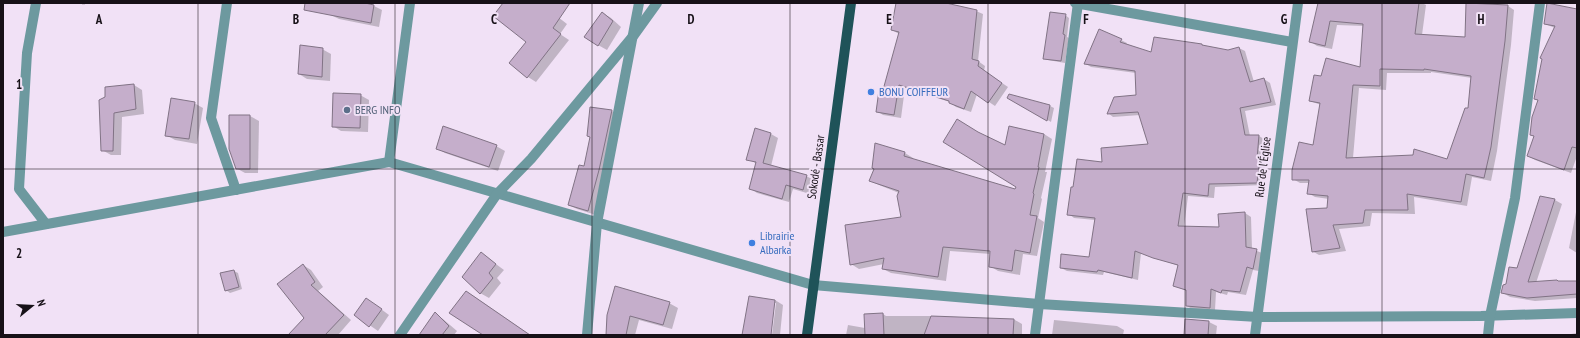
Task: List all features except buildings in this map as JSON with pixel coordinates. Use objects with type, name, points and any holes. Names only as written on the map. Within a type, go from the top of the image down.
[{"type":"main road","name":"Sokodé - Bassar","points":[[807,335],[851,3]]},
{"type":"street","points":[[36,3],[27,53],[20,189],[46,224]]},
{"type":"street","points":[[227,3],[211,118],[236,190]]},
{"type":"street","points":[[388,162],[410,3]]},
{"type":"street","points":[[587,335],[597,223],[639,3]]},
{"type":"street","points":[[400,335],[496,194],[531,159],[634,35],[657,3]]},
{"type":"street","points":[[1034,335],[1077,3],[1292,42]]},
{"type":"street","name":"Rue de l'Église","points":[[1255,335],[1298,3]]},
{"type":"street","points":[[1488,335],[1490,316],[1516,198],[1540,3]]},
{"type":"street","points":[[3,232],[388,162],[813,285],[1039,304],[1258,317],[1490,316],[1577,313]]},
{"type":"place","name":"BONU COIFFEUR","points":[[871,92]]},
{"type":"place","name":"BERG INFO","points":[[347,110]]},
{"type":"place","name":"Librairie Albarka","points":[[752,243]]}]
